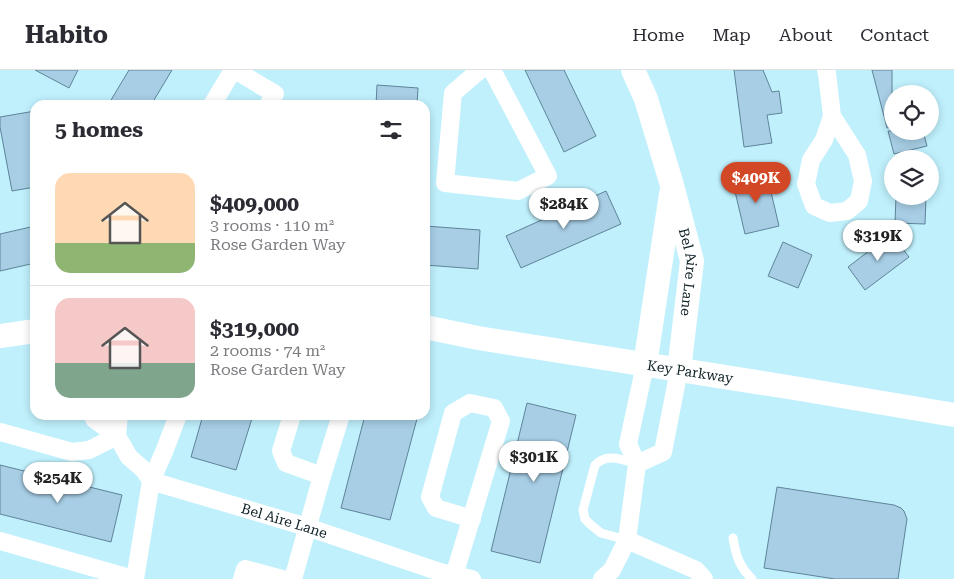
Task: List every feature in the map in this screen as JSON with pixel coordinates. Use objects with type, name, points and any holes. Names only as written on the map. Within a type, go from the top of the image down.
[{"type":"street","points":[[215,100],[234,70],[275,94],[271,100]]},
{"type":"street","points":[[480,70],[453,93],[445,183],[518,191],[548,176],[492,70]]},
{"type":"street","name":"Bel Aire Lane","points":[[633,70],[646,99],[672,185],[692,261],[679,370],[663,452],[637,464]]},
{"type":"street","points":[[826,70],[832,116],[824,140],[811,160],[806,184],[814,206],[830,213],[847,211],[859,201],[863,181],[857,156],[832,116]]},
{"type":"street","name":"Bel Aire Lane","points":[[602,579],[612,570],[627,540],[637,464],[628,444],[645,365],[672,185]]},
{"type":"street","name":"Key Parkway","points":[[430,328],[478,338],[954,415]]},
{"type":"street","points":[[0,336],[30,332]]},
{"type":"street","points":[[453,577],[472,519],[501,420],[494,408],[470,404],[453,413],[430,497],[436,508],[472,519]]},
{"type":"street","points":[[95,420],[117,436],[129,457],[144,470],[151,481]]},
{"type":"street","points":[[117,436],[119,420]]},
{"type":"street","points":[[0,541],[134,579],[151,481],[176,420]]},
{"type":"street","points":[[290,420],[281,451],[286,463],[322,476]]},
{"type":"street","points":[[292,579],[340,420]]},
{"type":"street","points":[[0,432],[72,452],[89,450],[117,436]]},
{"type":"street","name":"Bel Aire Lane","points":[[151,481],[307,527],[453,577],[472,579]]},
{"type":"street","points":[[627,540],[696,570],[704,579]]},
{"type":"street","points":[[242,579],[245,569],[282,579]]},
{"type":"lane","points":[[627,540],[601,533],[586,519],[583,510],[595,465],[600,459],[609,457],[637,464]]},
{"type":"lane","points":[[733,538],[736,556],[748,578]]},
{"type":"building","points":[[35,70],[78,70],[69,88]]},
{"type":"building","points":[[129,70],[172,70],[154,100],[111,100]]},
{"type":"building","points":[[525,70],[564,70],[596,136],[564,152]]},
{"type":"building","points":[[734,70],[763,70],[772,92],[779,91],[782,113],[767,115],[772,143],[744,147]]},
{"type":"building","points":[[872,70],[892,70],[892,85],[884,85],[884,116]]},
{"type":"building","points":[[377,85],[418,88],[417,100],[376,100]]},
{"type":"building","points":[[30,112],[30,188],[12,191],[0,127],[0,117]]},
{"type":"building","points":[[890,140],[925,140],[927,146],[910,150],[893,150]]},
{"type":"building","points":[[767,175],[779,226],[745,234],[733,183]]},
{"type":"building","points":[[606,191],[621,224],[521,268],[506,236]]},
{"type":"building","points":[[896,205],[926,205],[925,224],[895,223]]},
{"type":"building","points":[[430,226],[480,230],[478,269],[430,265]]},
{"type":"building","points":[[30,227],[30,264],[0,271],[0,234]]},
{"type":"building","points":[[891,234],[909,257],[865,290],[848,267]]},
{"type":"building","points":[[783,242],[812,255],[798,288],[768,276]]},
{"type":"building","points":[[527,403],[576,415],[540,563],[491,551]]},
{"type":"building","points":[[202,420],[251,420],[236,470],[191,457]]},
{"type":"building","points":[[364,420],[417,420],[390,520],[341,508]]},
{"type":"building","points":[[0,465],[122,495],[111,542],[0,514]]},
{"type":"building","points":[[777,487],[894,505],[901,508],[907,519],[898,579],[835,579],[764,568]]}]
